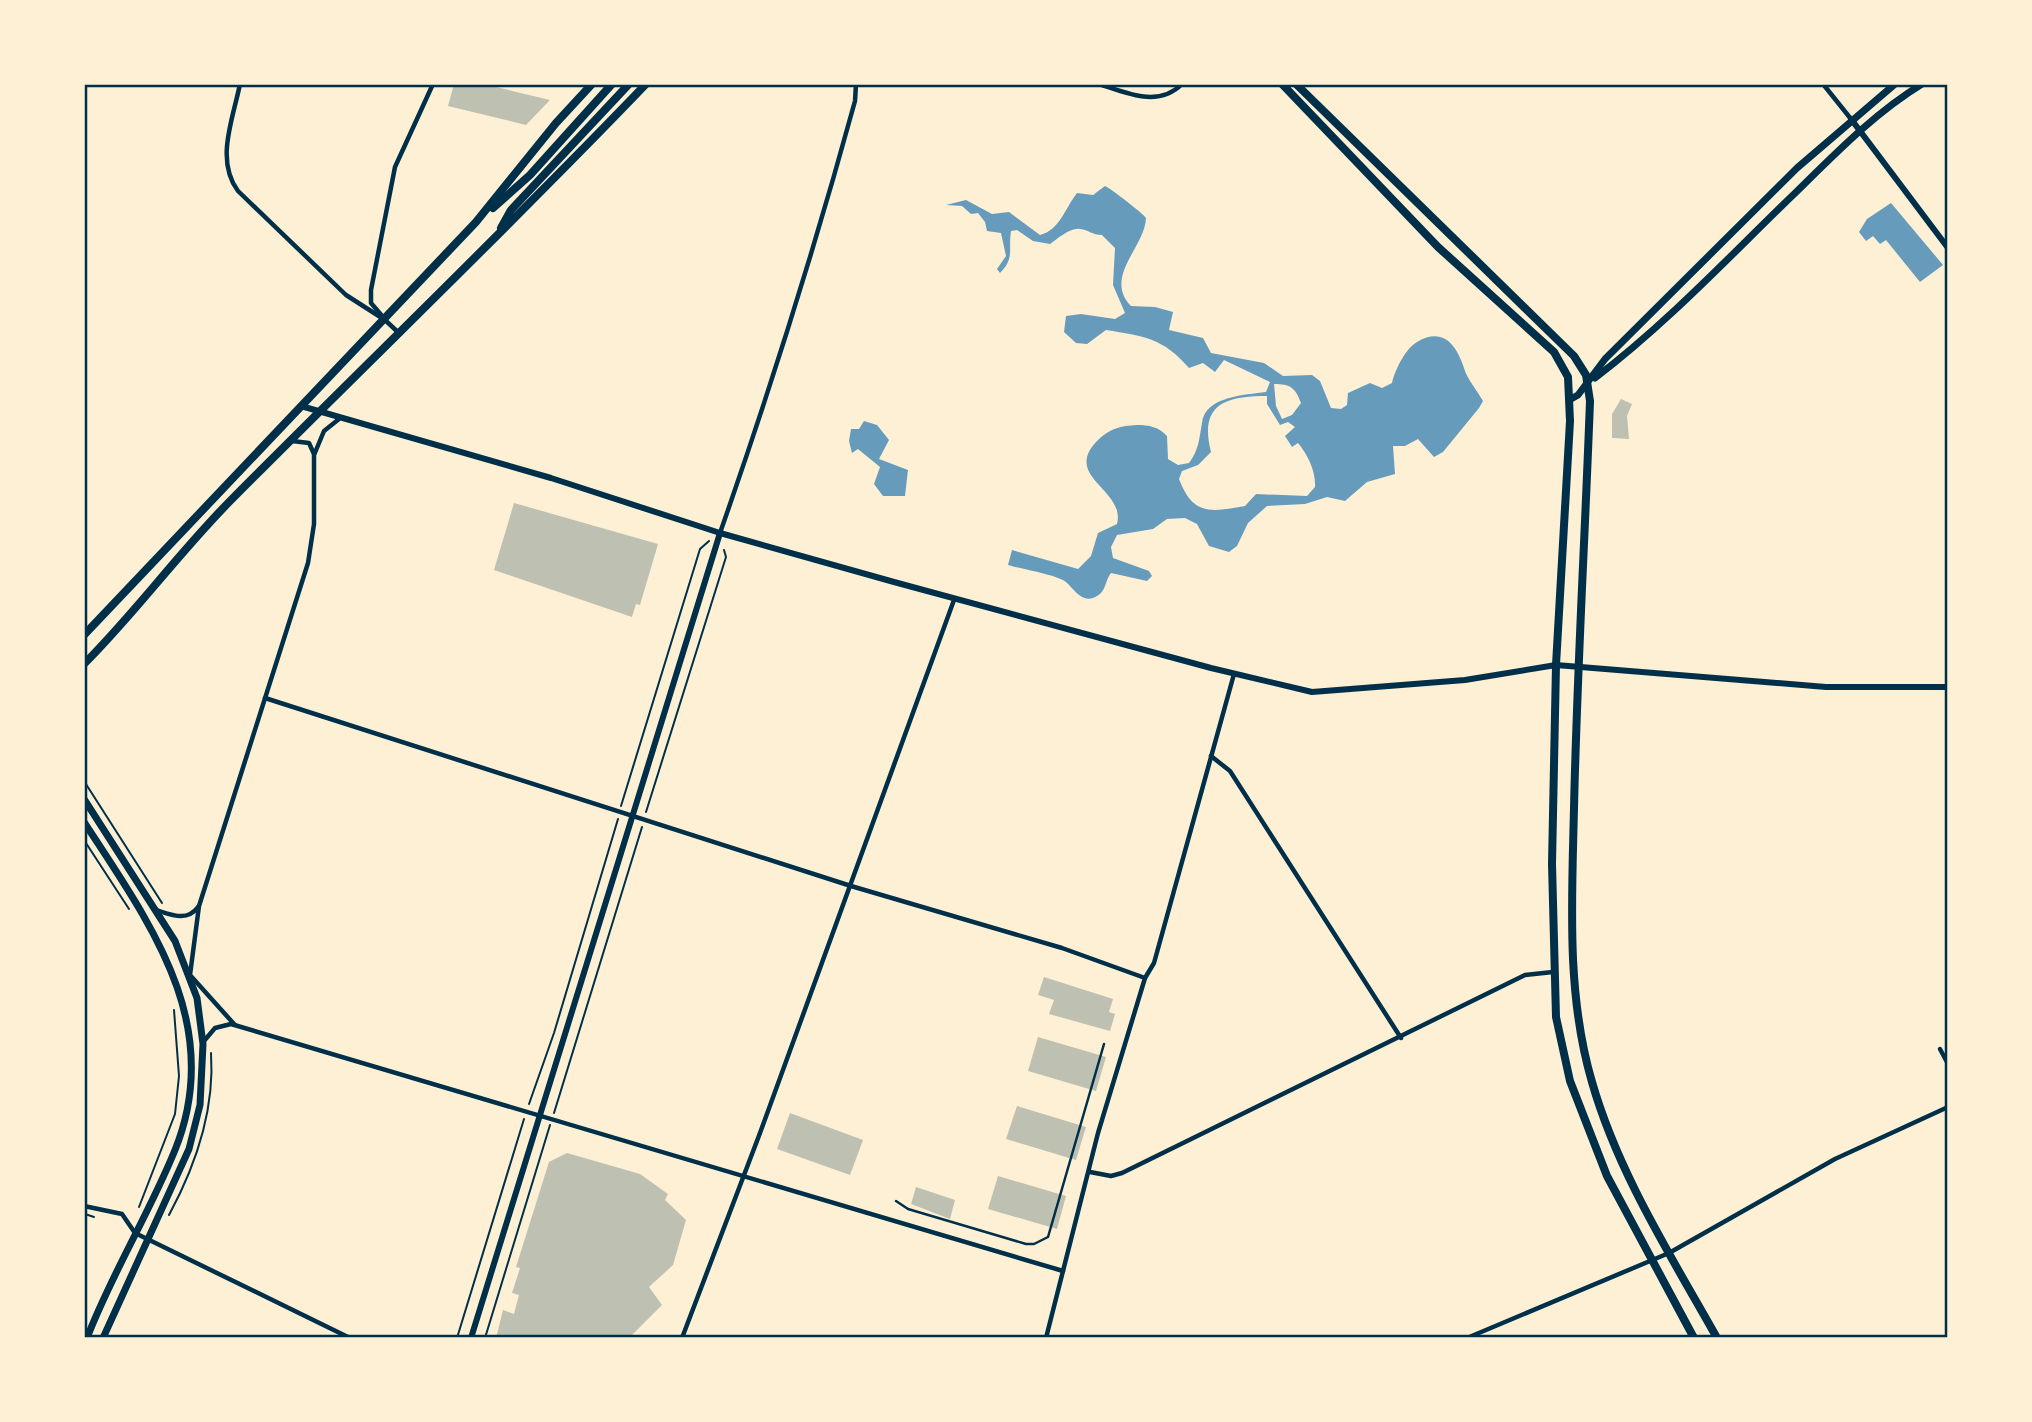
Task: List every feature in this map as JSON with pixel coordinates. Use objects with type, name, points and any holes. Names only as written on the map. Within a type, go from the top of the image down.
[{"type":"main road","points":[[84,635],[476,222],[556,123],[592,84]]},
{"type":"main road","points":[[476,222],[530,175],[612,84]]},
{"type":"main road","points":[[498,234],[511,210],[629,84]]},
{"type":"main road","points":[[84,664],[137,609],[162,573],[646,84]]},
{"type":"main road","points":[[1282,84],[1438,247],[1554,352],[1568,377],[1570,400],[1556,665],[1553,972],[1562,1053],[1578,1105],[1607,1176],[1694,1338]]},
{"type":"main road","points":[[1296,84],[1574,356],[1589,383]]},
{"type":"main road","points":[[1717,1338],[1669,1253],[1610,1136],[1591,1081],[1574,977],[1572,878],[1577,668],[1589,383],[1605,359],[1677,286],[1851,119],[1895,84]]},
{"type":"main road","points":[[1570,400],[1656,329],[1828,158],[1900,97],[1922,84]]},
{"type":"main road","points":[[84,799],[156,910],[190,975],[201,1015],[203,1044],[196,1125],[189,1149],[103,1338]]},
{"type":"main road","points":[[84,822],[160,943],[178,982],[188,1026],[190,1065],[185,1117],[176,1147],[87,1338]]},
{"type":"street","points":[[240,84],[225,159],[227,176],[238,191],[345,295],[385,320]]},
{"type":"street","points":[[400,335],[372,303],[371,290],[395,167],[433,84]]},
{"type":"street","points":[[471,1338],[720,533],[765,404],[821,225],[855,101],[856,84]]},
{"type":"street","points":[[1099,84],[1149,98],[1166,96],[1182,84]]},
{"type":"street","points":[[1823,84],[1948,248]]},
{"type":"street","points":[[301,406],[338,419],[551,478],[720,533],[954,600],[1312,692],[1465,680],[1556,665],[1826,687],[1948,687]]},
{"type":"street","points":[[238,1026],[190,975],[199,906],[310,553],[314,524],[314,454],[324,431],[338,419]]},
{"type":"street","points":[[291,441],[309,443],[314,454]]},
{"type":"street","points":[[682,1338],[851,886],[954,600]]},
{"type":"street","points":[[1046,1338],[1090,1172],[1145,978],[1154,963],[1234,674]]},
{"type":"street","points":[[265,698],[851,886],[1062,948],[1145,978]]},
{"type":"street","points":[[1211,756],[1230,771],[1401,1038]]},
{"type":"street","points":[[156,910],[188,916],[199,906]]},
{"type":"street","points":[[1090,1172],[1111,1176],[1122,1173],[1525,975],[1553,972]]},
{"type":"street","points":[[203,1044],[215,1028],[226,1024],[238,1026],[1063,1271]]},
{"type":"street","points":[[1940,1049],[1948,1064]]},
{"type":"street","points":[[1467,1338],[1669,1253],[1835,1159],[1948,1107]]},
{"type":"street","points":[[84,1206],[122,1214],[135,1233],[349,1338]]},
{"type":"lane","points":[[896,1201],[908,1209],[1026,1244],[1034,1244],[1048,1237],[1104,1044]]},
{"type":"path","points":[[457,1338],[526,1113],[554,1033],[700,549]]},
{"type":"path","points":[[485,1338],[726,557]]},
{"type":"path","points":[[84,781],[167,914]]},
{"type":"path","points":[[84,840],[131,912]]},
{"type":"path","points":[[137,1216],[175,1114],[179,1076],[173,1005]]},
{"type":"path","points":[[166,1219],[188,1176],[204,1133],[211,1082],[211,1051]]},
{"type":"path","points":[[84,1214],[94,1217]]},
{"type":"water","points":[[1105,186],[1146,218],[1121,284],[1131,306],[1155,307],[1173,312],[1169,330],[1203,338],[1211,353],[1264,363],[1283,376],[1312,375],[1320,381],[1331,408],[1341,409],[1347,405],[1348,393],[1370,383],[1382,388],[1392,383],[1401,360],[1417,342],[1434,336],[1441,337],[1457,352],[1467,376],[1483,401],[1443,452],[1434,457],[1418,439],[1405,446],[1393,446],[1395,474],[1367,482],[1345,501],[1327,497],[1305,504],[1267,506],[1248,523],[1237,546],[1229,552],[1209,546],[1197,524],[1185,518],[1167,519],[1153,529],[1117,535],[1111,547],[1113,558],[1149,571],[1152,576],[1147,581],[1111,573],[1101,593],[1089,599],[1081,597],[1061,579],[1008,565],[1012,550],[1078,569],[1091,556],[1098,533],[1117,524],[1113,501],[1090,474],[1087,464],[1089,453],[1107,433],[1126,426],[1154,427],[1167,436],[1168,459],[1178,465],[1189,463],[1197,449],[1202,423],[1210,407],[1227,398],[1266,392],[1270,382],[1224,360],[1215,372],[1203,363],[1189,368],[1161,344],[1131,334],[1106,330],[1087,344],[1076,343],[1064,332],[1066,316],[1081,314],[1115,319],[1125,313],[1113,285],[1115,248],[1102,235],[1080,229],[1068,232],[1050,244],[1033,241],[1017,230],[1011,231],[1008,263],[1000,273],[997,269],[1006,256],[1001,233],[987,231],[985,222],[978,213],[971,214],[962,206],[946,205],[966,200],[992,214],[1009,212],[1040,235],[1053,228],[1077,193],[1093,195]],"holes":[[[1274,384],[1291,388],[1301,403],[1292,415],[1282,419],[1276,406]],[[1267,396],[1267,404],[1280,425],[1288,422],[1295,427],[1285,436],[1292,447],[1298,443],[1305,453],[1313,470],[1315,487],[1307,496],[1256,494],[1245,506],[1233,508],[1213,510],[1197,505],[1190,500],[1179,479],[1182,471],[1198,465],[1211,452],[1208,436],[1212,414],[1218,406],[1227,401]]]},
{"type":"water","points":[[1891,203],[1943,265],[1920,282],[1886,240],[1880,244],[1873,236],[1866,241],[1859,232],[1867,219]]},
{"type":"water","points":[[864,421],[877,425],[889,440],[879,459],[908,470],[905,496],[883,496],[874,484],[880,467],[858,449],[852,453],[849,441],[851,429],[859,429]]},
{"type":"building","points":[[454,84],[497,84],[496,87],[550,100],[526,125],[448,106]]},
{"type":"building","points":[[1621,399],[1632,404],[1627,416],[1629,439],[1612,438],[1612,414]]},
{"type":"building","points":[[514,503],[658,544],[640,605],[636,604],[632,617],[494,570]]},
{"type":"building","points":[[1044,977],[1113,999],[1109,1012],[1115,1014],[1110,1031],[1049,1014],[1054,1000],[1038,995]]},
{"type":"building","points":[[1038,1037],[1106,1057],[1096,1091],[1028,1071]]},
{"type":"building","points":[[1017,1106],[1086,1127],[1076,1160],[1006,1139]]},
{"type":"building","points":[[790,1113],[863,1140],[850,1175],[777,1149]]},
{"type":"building","points":[[567,1153],[640,1174],[668,1194],[665,1200],[686,1220],[673,1265],[649,1287],[662,1305],[629,1338],[496,1338],[503,1310],[514,1314],[519,1295],[512,1293],[520,1268],[516,1267],[549,1162]]},
{"type":"building","points":[[998,1176],[1066,1196],[1057,1229],[988,1209]]},
{"type":"building","points":[[916,1187],[955,1200],[950,1219],[911,1204]]}]
